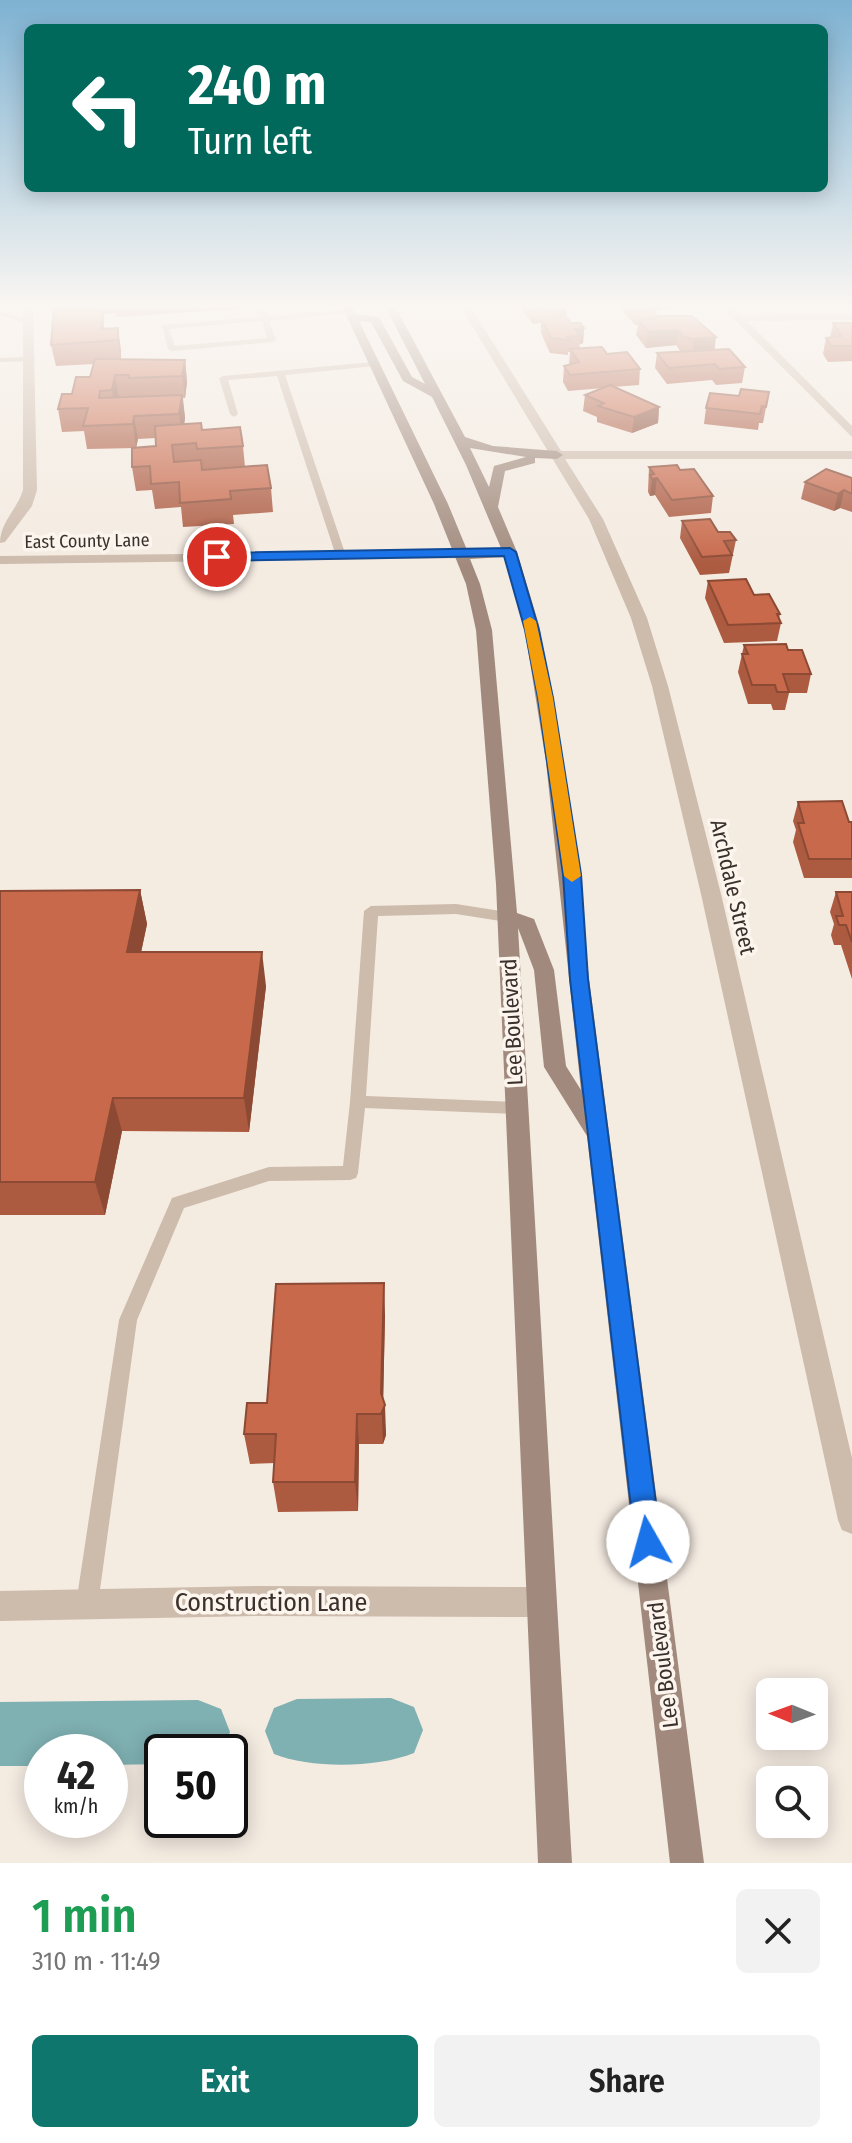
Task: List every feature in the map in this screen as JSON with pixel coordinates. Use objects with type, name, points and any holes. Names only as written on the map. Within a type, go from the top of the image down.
[{"type":"main road","name":"Lee Boulevard","points":[[388,393],[462,555],[484,630],[507,917],[555,1863]]},
{"type":"main road","name":"Lee Boulevard","points":[[435,394],[510,552],[532,630],[554,752],[572,874],[579,979],[687,1863]]},
{"type":"main road","points":[[456,438],[503,452],[557,455]]},
{"type":"main road","points":[[491,508],[499,469],[557,455]]},
{"type":"main road","points":[[462,555],[510,552]]},
{"type":"main road","points":[[507,917],[527,924],[536,944],[544,970],[555,1067],[598,1135]]},
{"type":"street","points":[[0,539],[25,506],[30,490],[31,393]]},
{"type":"street","name":"Archdale Street","points":[[519,393],[596,519],[639,618],[660,686],[849,1492],[852,1520]]},
{"type":"street","points":[[812,393],[852,433]]},
{"type":"street","points":[[557,455],[852,455]]},
{"type":"street","name":"East County Lane","points":[[0,560],[462,555]]},
{"type":"street","name":"Construction Lane","points":[[0,1606],[541,1602]]},
{"type":"lane","points":[[228,393],[234,414]]},
{"type":"lane","points":[[287,393],[341,556]]},
{"type":"lane","points":[[87,1604],[128,1320],[178,1203],[269,1174],[350,1173],[371,911],[456,909],[507,917]]},
{"type":"lane","points":[[358,1102],[517,1108]]},
{"type":"building","points":[[100,393],[99,398],[182,395],[179,414],[134,416],[133,424],[83,426],[88,408],[58,409],[62,394]]},
{"type":"building","points":[[628,393],[659,407],[634,417],[598,406],[604,403],[585,395]]},
{"type":"building","points":[[710,393],[739,396],[740,393],[769,393],[766,407],[762,406],[760,414],[706,408]]},
{"type":"building","points":[[201,423],[202,430],[240,427],[243,446],[197,449],[196,443],[172,445],[174,462],[201,460],[202,470],[267,465],[271,488],[230,491],[231,499],[180,503],[179,482],[151,484],[150,466],[132,467],[132,448],[156,446],[155,426]]},
{"type":"building","points":[[677,465],[680,470],[694,469],[713,496],[672,500],[657,478],[652,479],[650,475],[654,474],[649,467]]},
{"type":"building","points":[[826,469],[852,478],[852,494],[844,490],[838,494],[805,482]]},
{"type":"building","points":[[710,519],[718,532],[730,532],[736,540],[724,541],[732,555],[702,557],[682,521]]},
{"type":"building","points":[[746,579],[754,595],[769,594],[780,614],[777,614],[781,623],[728,625],[708,581]]},
{"type":"building","points":[[786,644],[788,650],[802,650],[811,674],[783,674],[789,692],[777,692],[775,685],[752,685],[742,654],[748,654],[744,645]]},
{"type":"building","points":[[842,801],[849,822],[852,822],[852,859],[809,859],[798,823],[804,823],[798,802]]},
{"type":"building","points":[[140,890],[127,952],[262,952],[244,1098],[113,1098],[95,1182],[0,1182],[0,891]]},
{"type":"building","points":[[836,892],[852,892],[852,942],[846,925],[839,925],[836,916],[843,916]]},
{"type":"building","points":[[384,1283],[381,1393],[385,1405],[381,1414],[357,1414],[355,1482],[273,1482],[276,1434],[244,1434],[247,1403],[267,1403],[276,1284]]},
{"type":"waterway","points":[[297,1731],[391,1730]]},
{"type":"waterway","points":[[0,1734],[198,1732]]},
{"type":"slow traffic","points":[[530,621],[572,876]]},
{"type":"route","points":[[217,557],[510,552],[532,630],[572,874],[579,979],[648,1542]]}]
